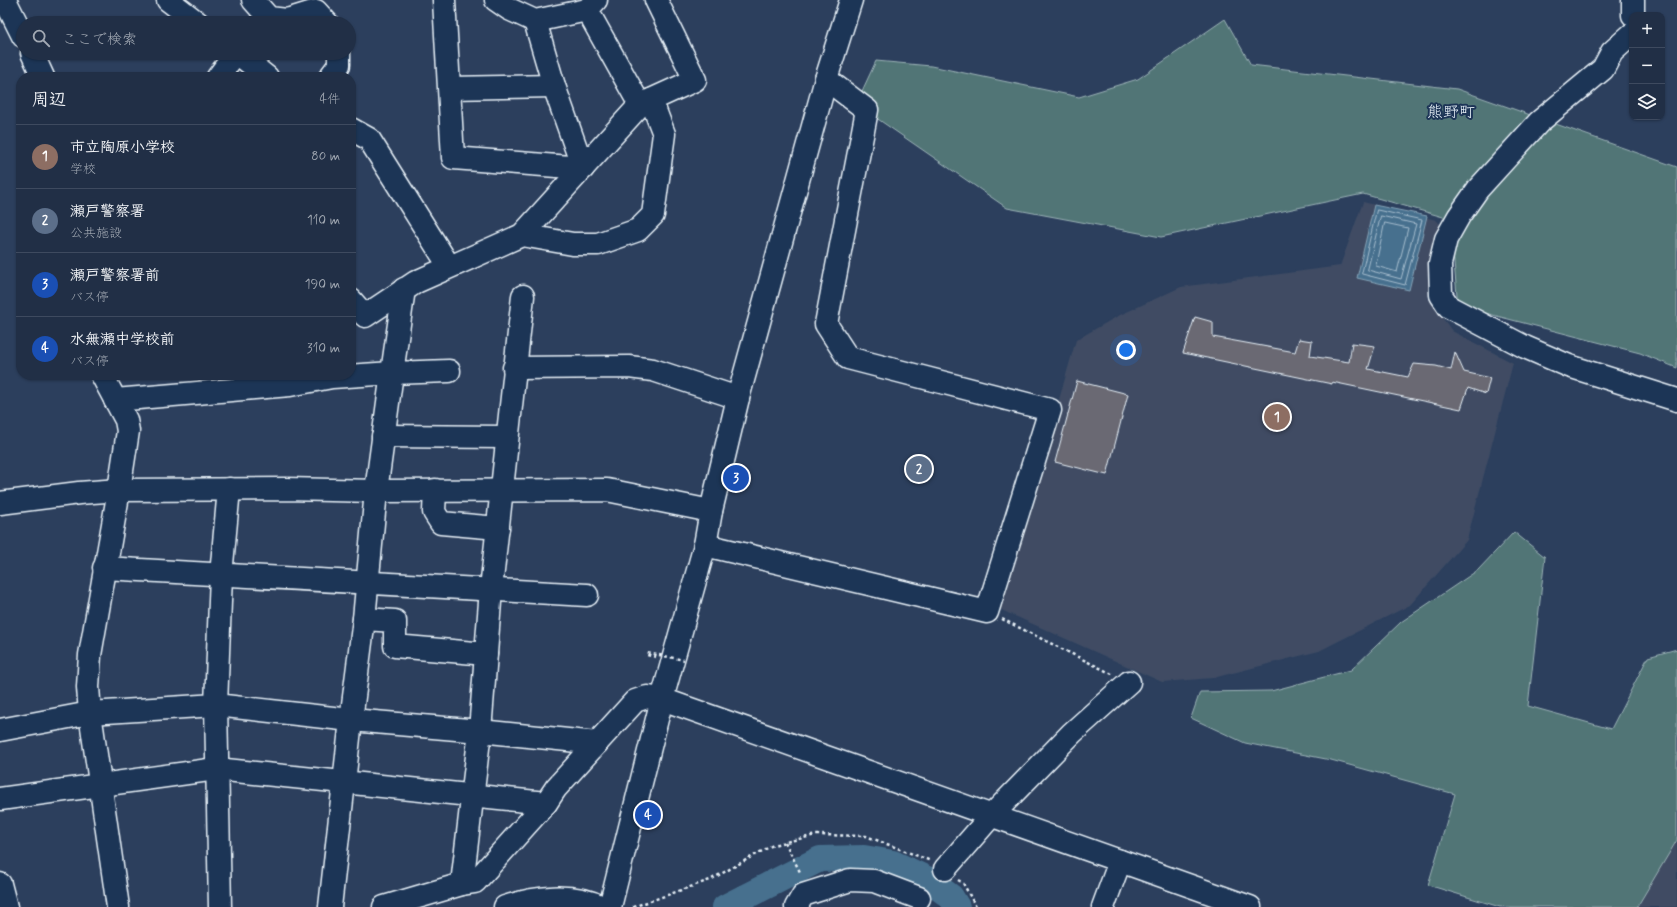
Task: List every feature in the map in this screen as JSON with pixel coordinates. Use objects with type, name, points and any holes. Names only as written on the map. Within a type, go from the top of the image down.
[{"type":"street","points":[[6,0],[16,21]]},
{"type":"street","points":[[168,0],[189,16]]},
{"type":"street","points":[[253,0],[267,16]]},
{"type":"street","points":[[444,0],[453,158],[583,168]]},
{"type":"street","points":[[496,0],[509,10],[535,21],[592,5],[664,134],[652,215],[638,230],[598,244],[573,244],[522,235]]},
{"type":"street","points":[[610,907],[662,699],[705,546],[711,510],[738,398],[826,79],[852,0]]},
{"type":"street","points":[[1633,0],[1633,12]]},
{"type":"street","points":[[358,322],[404,289],[449,266],[522,235],[645,102],[696,80],[658,2]]},
{"type":"street","points":[[299,16],[316,10],[321,16]]},
{"type":"street","points":[[535,21],[554,86],[583,168]]},
{"type":"street","points":[[1629,37],[1612,52],[1602,69],[1539,122],[1474,195],[1458,216],[1446,239],[1440,264],[1441,295],[1449,307],[1525,346],[1569,366],[1677,400]]},
{"type":"street","points":[[35,60],[41,72]]},
{"type":"street","points":[[222,72],[231,60]]},
{"type":"street","points":[[245,60],[261,72]]},
{"type":"street","points":[[334,72],[339,65],[339,60]]},
{"type":"street","points":[[705,546],[987,612],[1050,410],[848,358],[826,324],[867,110],[826,79]]},
{"type":"street","points":[[450,88],[554,86]]},
{"type":"street","points":[[356,132],[369,139],[449,266]]},
{"type":"street","points":[[330,907],[350,720],[364,619],[376,491],[404,289]]},
{"type":"street","points":[[462,884],[471,797],[480,731],[491,589],[502,490],[506,437],[523,296]]},
{"type":"street","points":[[514,368],[629,367],[647,370],[738,398]]},
{"type":"street","points":[[356,375],[449,371]]},
{"type":"street","points":[[105,380],[126,420],[128,431],[90,655],[88,687],[90,713],[102,784],[118,907]]},
{"type":"street","points":[[115,400],[290,385],[316,380]]},
{"type":"street","points":[[383,436],[506,437]]},
{"type":"street","points":[[0,503],[80,493],[119,490],[606,490],[711,510]]},
{"type":"street","points":[[220,907],[216,769],[216,705],[221,575],[229,490]]},
{"type":"street","points":[[435,490],[434,512],[441,522],[498,528]]},
{"type":"street","points":[[104,568],[587,595]]},
{"type":"street","points":[[364,619],[395,622],[395,646],[486,654]]},
{"type":"street","points":[[945,869],[991,816],[1072,733],[1129,682]]},
{"type":"street","points":[[384,907],[462,884],[475,882],[546,803],[556,788],[635,701],[647,697],[662,699],[1250,907]]},
{"type":"street","points":[[0,730],[90,713],[216,705],[350,720],[597,743]]},
{"type":"street","points":[[0,799],[216,769],[471,797],[546,803]]},
{"type":"street","points":[[1103,907],[1120,861]]},
{"type":"street","points":[[796,907],[803,895],[850,880],[874,881],[919,898]]},
{"type":"street","points":[[0,884],[6,907]]},
{"type":"street","points":[[505,907],[542,897],[577,900],[602,907]]},
{"type":"path","points":[[987,612],[1129,682]]},
{"type":"path","points":[[658,656],[684,660]]},
{"type":"path","points":[[633,907],[710,880],[773,845],[816,835],[866,836],[931,861],[945,869],[962,883],[976,907]]},
{"type":"path","points":[[785,842],[801,874]]},
{"type":"shaded area","points":[[1363,202],[1436,220],[1441,225],[1428,298],[1452,331],[1513,363],[1467,540],[1410,605],[1319,651],[1213,678],[1162,682],[999,609],[1076,340],[1118,316],[1181,287],[1340,266]]},
{"type":"shaded area","points":[[1677,831],[1677,907],[1636,907]]},
{"type":"green space","points":[[1225,19],[1251,65],[1457,89],[1677,167],[1677,368],[1640,353],[1458,306],[1450,219],[1363,194],[1161,237],[1007,208],[856,104],[876,61],[931,66],[1079,97],[1138,79]]},
{"type":"green space","points":[[1514,532],[1545,557],[1528,706],[1611,729],[1648,657],[1677,649],[1677,840],[1637,907],[1500,907],[1428,885],[1455,794],[1331,760],[1245,743],[1191,718],[1200,692],[1271,691],[1351,670],[1401,622],[1478,570]]},
{"type":"water","points":[[1374,205],[1427,216],[1409,290],[1357,278]]},
{"type":"building","points":[[1195,317],[1213,322],[1213,337],[1295,352],[1299,339],[1312,341],[1310,356],[1349,362],[1352,343],[1375,346],[1368,369],[1408,377],[1414,364],[1436,366],[1451,370],[1455,352],[1464,372],[1490,378],[1486,394],[1468,388],[1461,409],[1183,353]]},
{"type":"building","points":[[1077,381],[1128,394],[1107,475],[1055,462]]},
{"type":"waterway","points":[[725,907],[820,859],[864,858],[893,863],[927,879],[951,897],[957,907]]},
{"type":"place","name":"市立陶原小学校","points":[[1277,417]]},
{"type":"place","name":"瀬戸警察署","points":[[919,469]]},
{"type":"place","name":"瀬戸警察署前","points":[[736,478]]},
{"type":"place","name":"水無瀬中学校前","points":[[648,815]]},
{"type":"district","name":"熊野町","points":[[1451,112]]}]
